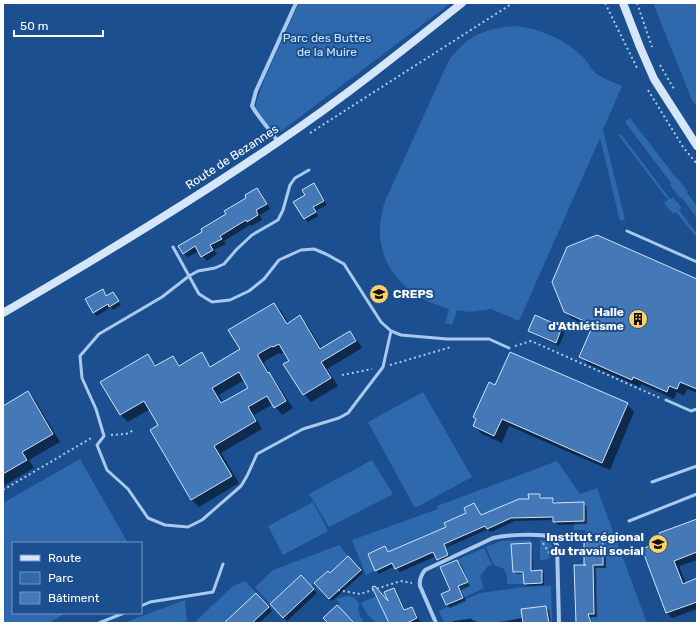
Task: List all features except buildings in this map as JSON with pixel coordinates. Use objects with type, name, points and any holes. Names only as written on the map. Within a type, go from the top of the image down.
[{"type":"street","points":[[278,142],[271,131],[257,116],[252,106],[256,91],[296,3]]},
{"type":"street","name":"Route de Bezannes","points":[[3,313],[112,250],[278,142],[362,82],[462,3]]},
{"type":"street","points":[[623,3],[654,78],[697,146]]},
{"type":"street","points":[[436,623],[420,584],[422,574],[425,570],[493,538],[538,535],[546,536],[554,540],[556,545],[559,623]]},
{"type":"lane","points":[[309,170],[295,178],[290,185],[283,210],[278,220],[252,235],[224,264],[189,276],[162,296],[99,334],[80,356],[82,378],[96,409],[104,436],[97,444],[107,470],[128,490],[148,518],[165,525],[188,527],[202,520],[241,486],[257,454],[303,429],[339,418],[348,412],[383,367],[391,331]]},
{"type":"lane","points":[[627,230],[697,262]]},
{"type":"lane","points":[[172,248],[199,294],[212,302],[230,300],[249,291],[264,279],[279,260],[301,250],[314,249],[344,264],[381,322],[391,331],[401,335],[489,340],[509,348]]},
{"type":"lane","points":[[666,400],[691,411],[697,409]]},
{"type":"lane","points":[[652,482],[697,466]]},
{"type":"lane","points":[[629,521],[697,494]]},
{"type":"lane","points":[[142,606],[150,602],[213,592],[223,564]]},
{"type":"lane","points":[[99,623],[122,614]]},
{"type":"path","points":[[605,3],[622,37]]},
{"type":"path","points":[[637,3],[653,51]]},
{"type":"path","points":[[659,64],[674,89]]},
{"type":"path","points":[[342,375],[383,367],[454,346],[461,339]]},
{"type":"path","points":[[509,348],[531,341],[666,400]]},
{"type":"path","points":[[3,490],[94,436],[126,434],[134,430]]},
{"type":"path","points":[[538,535],[557,566]]},
{"type":"path","points":[[338,590],[360,594],[401,581],[420,584]]},
{"type":"green space","name":"Parc des Buttes de la Muire","points":[[299,3],[451,3],[280,132],[264,122],[255,108],[265,78]]},
{"type":"green space","points":[[653,3],[697,3],[697,107],[692,100]]},
{"type":"green space","points":[[516,26],[544,32],[560,40],[583,57],[597,74],[622,86],[603,130],[625,220],[620,221],[600,138],[519,321],[491,309],[469,312],[457,310],[452,325],[445,323],[449,309],[432,303],[417,295],[404,285],[394,273],[386,260],[381,246],[381,215],[386,199],[449,60],[463,44],[478,34],[495,29]]},
{"type":"green space","points":[[630,118],[688,192],[687,193],[697,206],[697,218],[670,185],[671,183],[625,122]]},
{"type":"green space","points":[[621,134],[670,199],[673,197],[682,208],[679,210],[697,234],[697,238],[676,212],[673,214],[664,203],[668,200],[619,136]]},
{"type":"green space","points":[[423,392],[472,477],[415,508],[368,422]]},
{"type":"green space","points":[[80,459],[127,542],[12,542],[12,614],[64,614],[49,623],[3,623],[3,503]]},
{"type":"green space","points":[[372,460],[393,494],[329,527],[309,494]]},
{"type":"green space","points":[[557,461],[580,494],[597,488],[647,623],[591,623],[590,620],[594,614],[593,565],[603,564],[603,542],[584,542],[585,530],[574,530],[574,521],[553,503],[552,498],[540,498],[540,494],[529,494],[529,499],[516,499],[516,518],[512,517],[506,504],[498,508],[499,512],[481,515],[474,503],[464,508],[466,513],[445,523],[453,544],[445,548],[438,530],[388,552],[385,546],[368,554],[375,571],[366,575],[352,540],[438,509],[437,506]]},
{"type":"green space","points":[[313,502],[328,531],[283,555],[268,526]]},
{"type":"green space","points":[[530,540],[531,543],[511,544],[513,572],[523,572],[524,584],[507,584],[507,575],[504,569],[494,565],[486,547],[501,541]]},
{"type":"green space","points":[[540,540],[550,543],[554,550],[550,557],[540,560]]},
{"type":"green space","points":[[339,545],[348,556],[330,573],[328,571],[311,586],[301,575],[270,604],[255,587],[273,570]]},
{"type":"green space","points":[[484,548],[492,565],[488,566],[480,576],[484,588],[463,598],[458,586],[468,582],[457,560]]},
{"type":"green space","points":[[245,581],[256,593],[224,623],[194,623],[233,586]]},
{"type":"green space","points":[[551,586],[552,623],[549,623],[546,606],[522,609],[522,618],[491,623],[476,623],[476,620],[472,621],[471,618],[444,623],[439,611],[480,593],[524,587]]},
{"type":"green space","points":[[346,596],[353,597],[359,603],[359,614],[365,623],[354,623],[337,605],[340,603],[336,599]]},
{"type":"green space","points":[[376,596],[398,623],[376,623],[367,614],[361,603]]},
{"type":"green space","points":[[185,600],[187,623],[123,623]]},
{"type":"place","name":"CREPS","points":[[379,294]]},
{"type":"place","name":"Halle d'Athlétisme","points":[[638,319]]},
{"type":"place","name":"Institut régional du travail social","points":[[658,544]]}]
